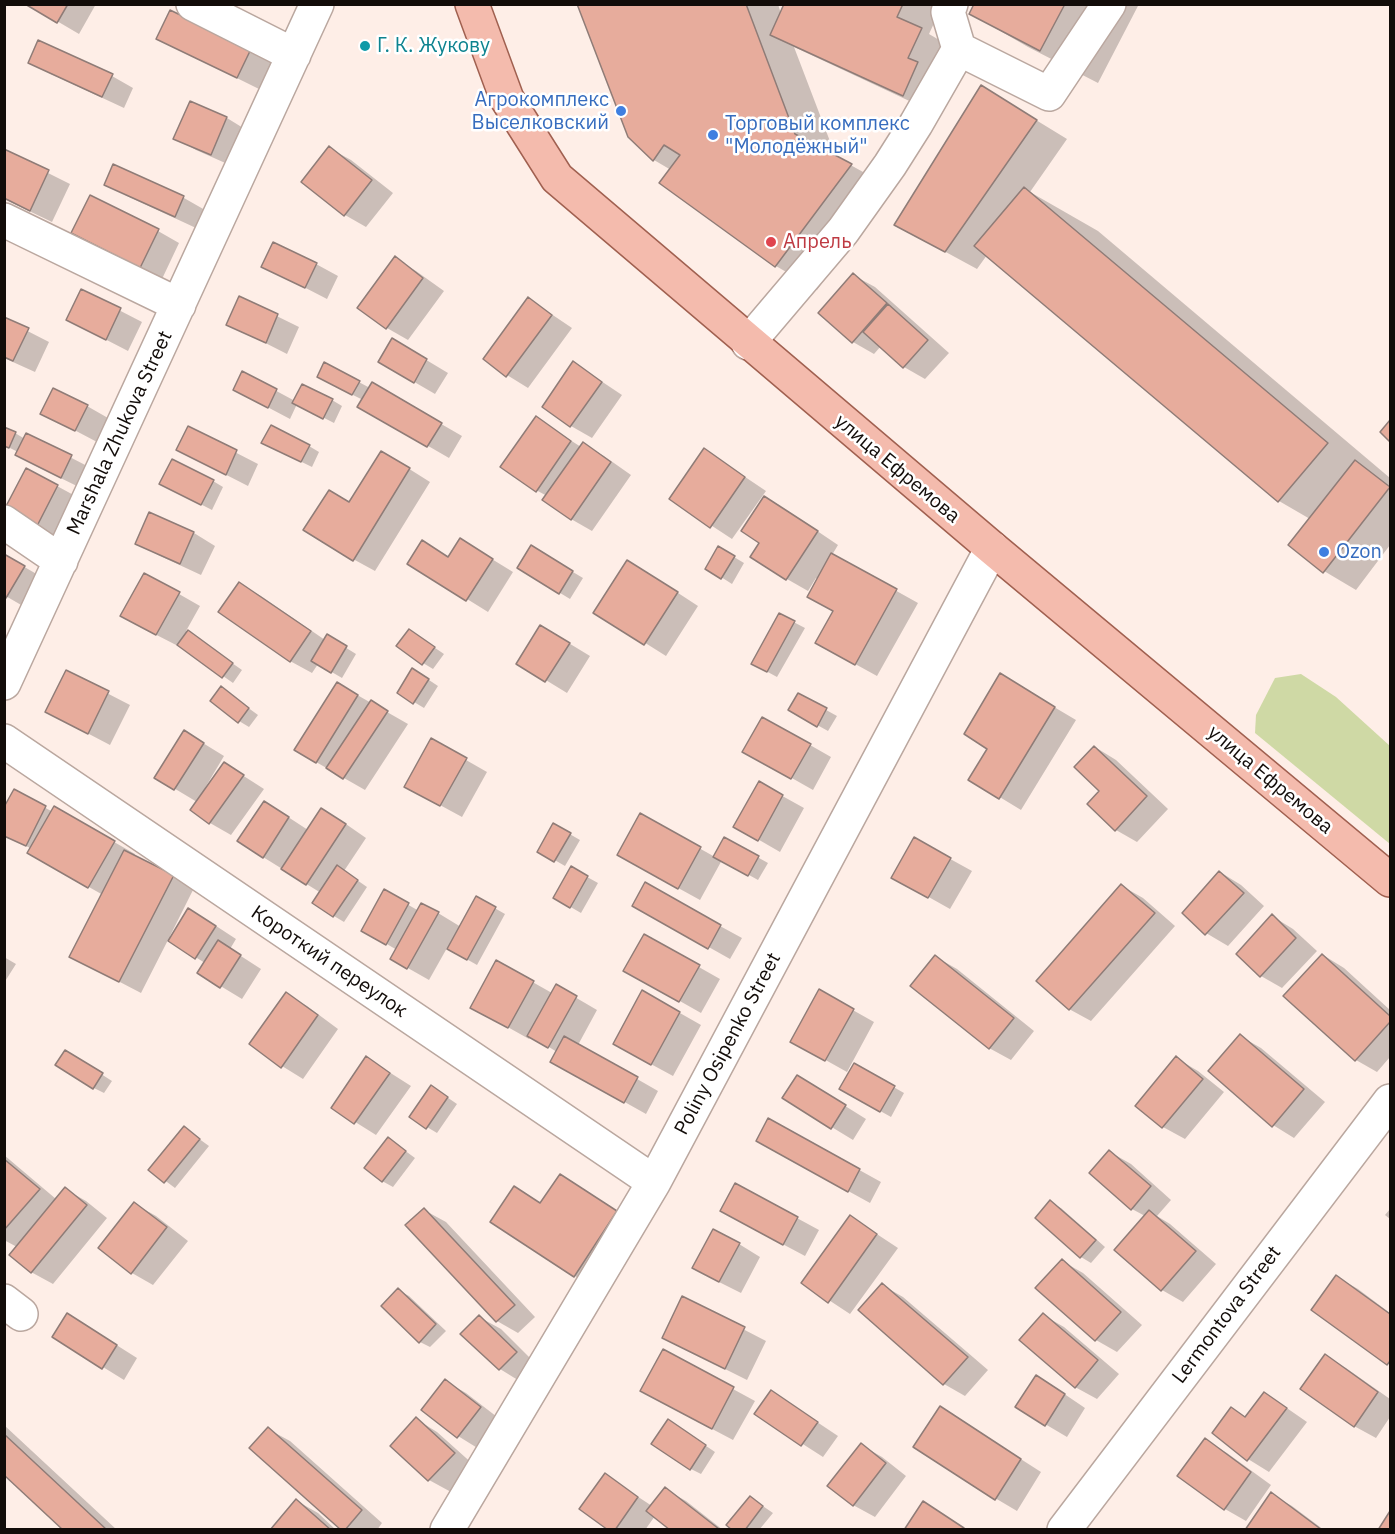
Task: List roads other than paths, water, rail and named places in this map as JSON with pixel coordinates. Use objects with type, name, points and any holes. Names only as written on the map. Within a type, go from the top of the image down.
[{"type":"main road","name":"улица Ефремова","points":[[472,4],[507,99],[556,178],[748,343],[1390,880]]},
{"type":"street","points":[[193,4],[294,55]]},
{"type":"street","name":"Marshala Zhukova Street","points":[[4,683],[317,4]]},
{"type":"street","points":[[748,343],[843,231],[916,124],[959,49],[948,12],[951,4]]},
{"type":"street","points":[[959,49],[1049,94],[1109,4]]},
{"type":"street","points":[[4,220],[179,305]]},
{"type":"street","name":"Marshala Zhukova Street","points":[[4,522],[61,561]]},
{"type":"street","name":"Poliny Osipenko Street","points":[[447,1530],[654,1182],[992,548]]},
{"type":"street","name":"Короткий переулок","points":[[4,741],[654,1182]]},
{"type":"street","name":"Lermontova Street","points":[[1064,1530],[1390,1101]]},
{"type":"place","name":"Г. К. Жукову","points":[[365,46]]},
{"type":"place","name":"Агрокомплекс Выселковский","points":[[621,111]]},
{"type":"place","name":"Торговый комплекс \"Молодёжный\"","points":[[713,135]]},
{"type":"place","name":"Апрель","points":[[771,242]]},
{"type":"place","name":"Ozon","points":[[1324,552]]}]
